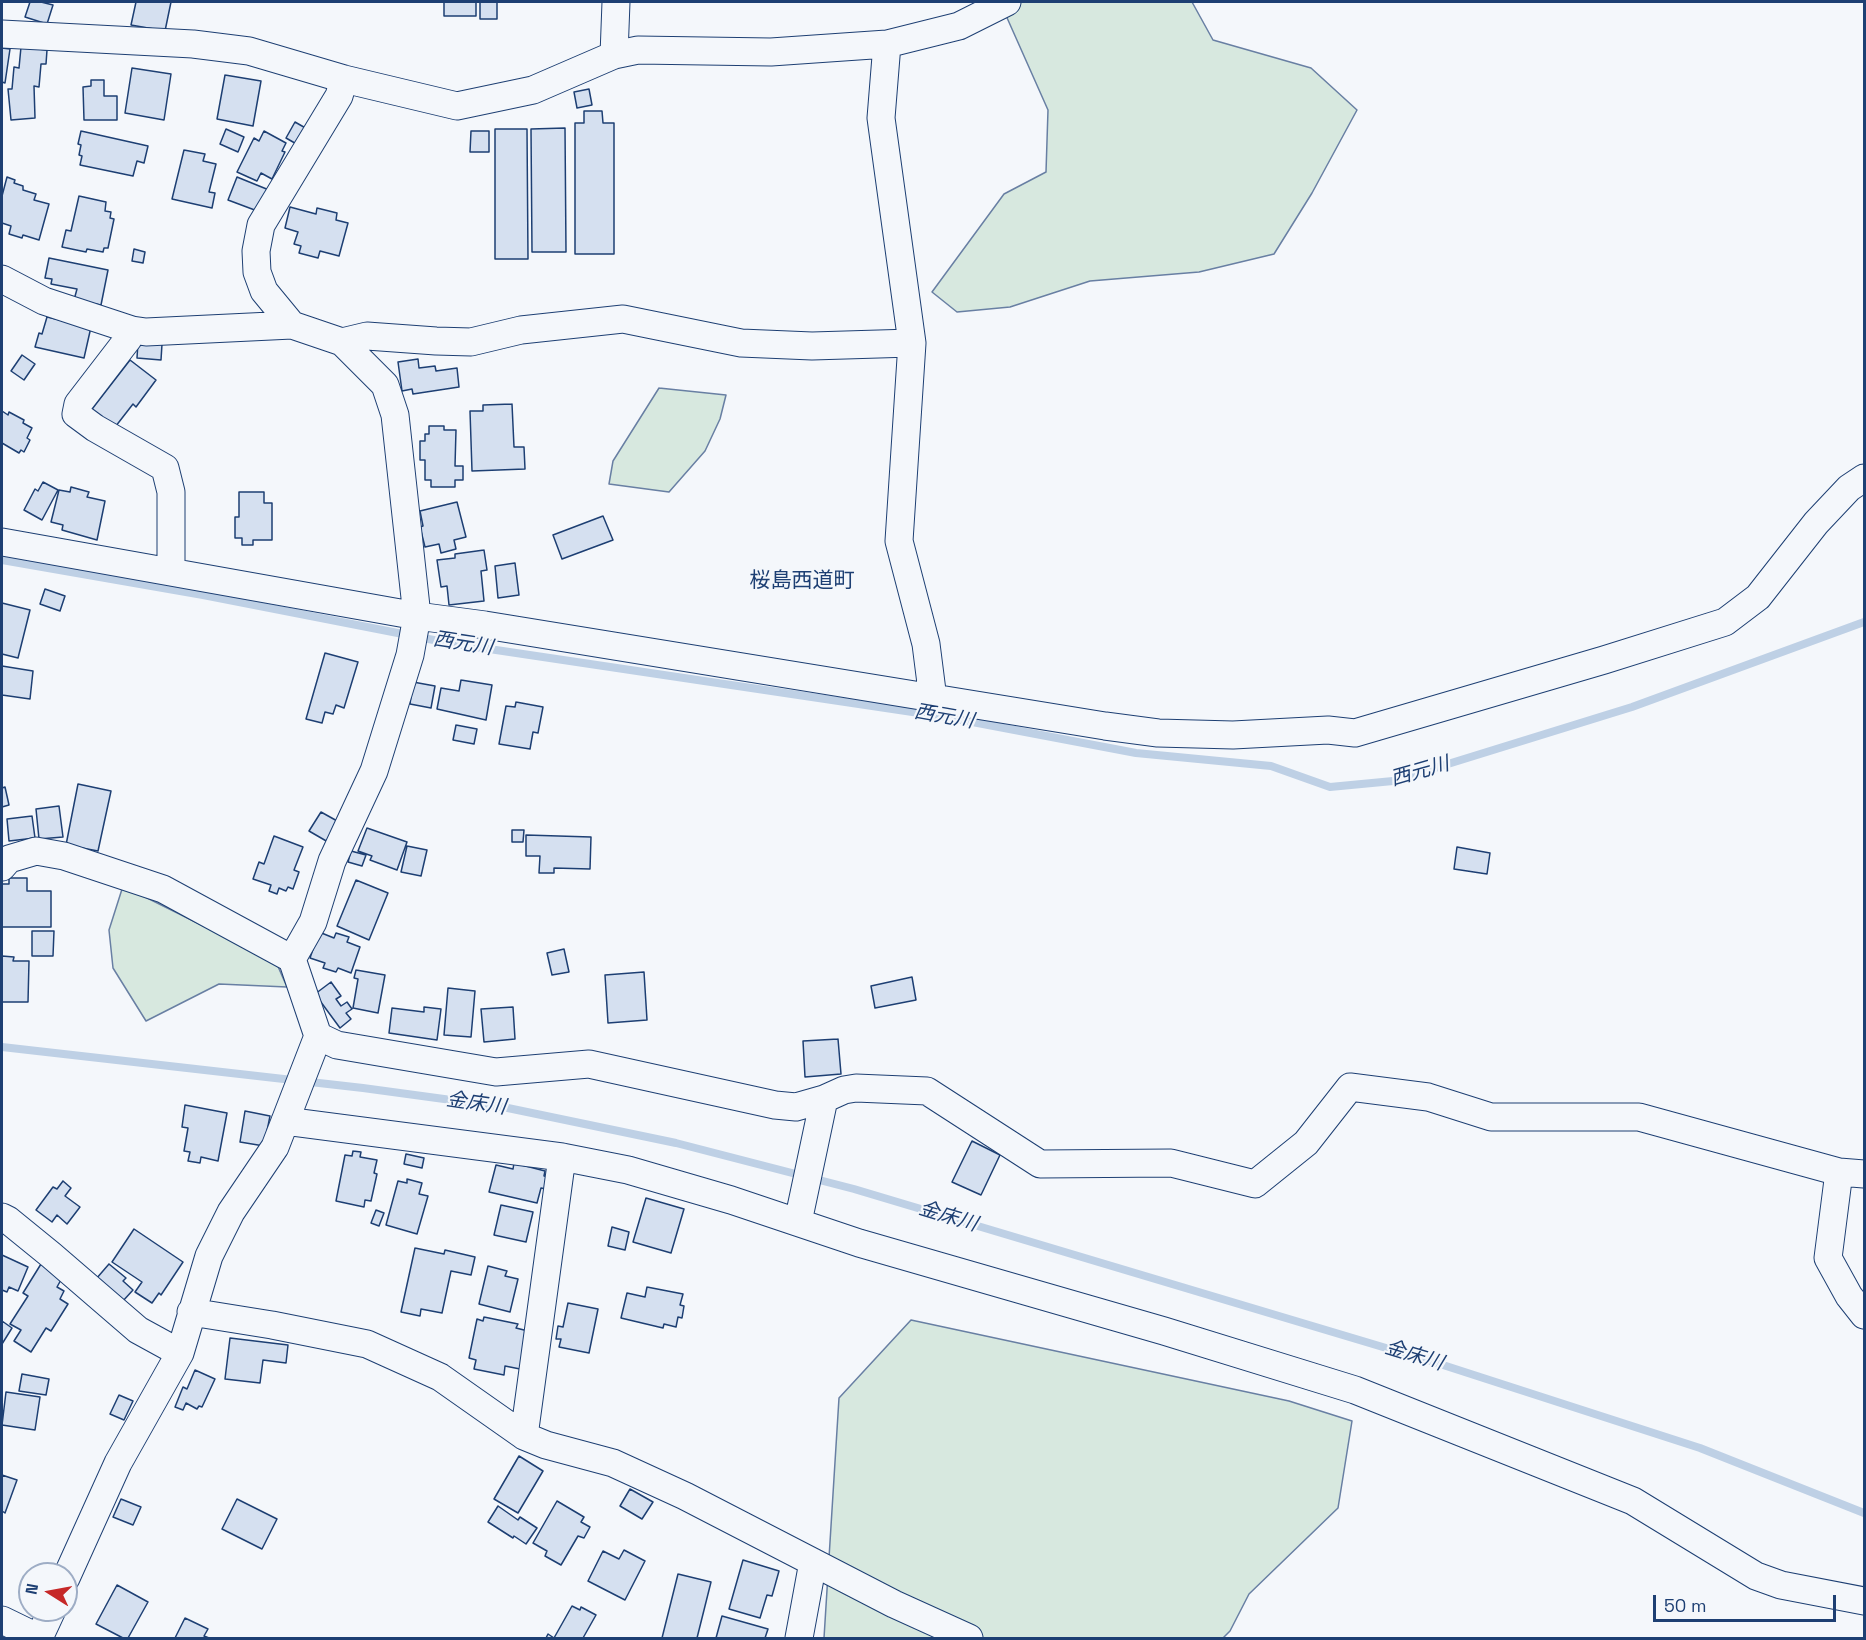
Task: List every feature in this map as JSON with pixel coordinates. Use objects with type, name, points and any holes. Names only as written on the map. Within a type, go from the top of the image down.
[{"type":"street","points":[[614,55],[615,2]]},
{"type":"street","points":[[2,34],[169,43],[249,51],[344,79],[457,106],[533,90],[614,55],[638,50],[771,52],[887,44],[959,26],[1007,2]]},
{"type":"street","points":[[887,44],[881,118],[912,343],[899,541],[926,644],[933,699]]},
{"type":"street","points":[[292,325],[264,291],[257,272],[256,251],[261,225],[339,96],[344,79]]},
{"type":"street","points":[[2,279],[44,301],[132,330],[146,332],[292,325],[342,342],[385,385],[395,415],[417,616],[410,655],[374,771],[332,861],[313,922],[292,959],[315,1042],[275,1147],[231,1212],[209,1256],[180,1353],[118,1463],[73,1562]]},
{"type":"street","points":[[342,342],[367,336],[471,342],[521,330],[623,319],[741,343],[812,346],[912,343]]},
{"type":"street","points":[[132,330],[128,339],[78,405],[76,414],[95,428],[165,468],[171,492],[171,572]]},
{"type":"street","points":[[2,542],[417,616],[1158,733],[1233,735],[1328,730],[1355,734],[1725,622],[1758,597],[1816,523],[1849,488],[1864,478]]},
{"type":"street","points":[[2,867],[9,860],[36,850],[64,856],[163,889],[292,959]]},
{"type":"street","points":[[315,1042],[496,1072],[589,1064],[775,1105],[796,1107],[856,1088],[927,1091],[1040,1164],[1172,1163],[1255,1184],[1306,1143],[1350,1087],[1428,1096],[1491,1117],[1639,1117],[1852,1173],[1828,1258],[1849,1296],[1864,1315]]},
{"type":"street","points":[[800,1213],[824,1099]]},
{"type":"street","points":[[285,1121],[562,1157],[628,1170],[731,1200],[800,1213],[859,1244],[1137,1323],[1355,1390],[1633,1502],[1756,1576],[1781,1585],[1864,1601]]},
{"type":"street","points":[[524,1436],[562,1157]]},
{"type":"street","points":[[2,1217],[51,1255],[138,1330],[180,1353]]},
{"type":"street","points":[[191,1312],[367,1344],[440,1377],[524,1436],[546,1445],[614,1463],[685,1496],[894,1604],[969,1638]]},
{"type":"street","points":[[799,1638],[813,1562]]},
{"type":"street","points":[[2,1620],[39,1638],[46,1622]]},
{"type":"shaded area","points":[[1000,2],[1192,2],[1213,40],[1311,68],[1357,110],[1312,193],[1274,254],[1199,272],[1090,281],[1010,307],[957,312],[932,292],[1004,194],[1046,172],[1048,110]]},
{"type":"shaded area","points":[[659,388],[726,395],[720,419],[705,451],[669,492],[609,484],[613,461]]},
{"type":"shaded area","points":[[123,886],[276,962],[287,987],[219,984],[146,1021],[113,968],[109,930]]},
{"type":"shaded area","points":[[911,1320],[1289,1401],[1352,1421],[1338,1508],[1249,1594],[1230,1631],[1223,1638],[824,1638],[839,1398]]},
{"type":"building","points":[[30,2],[53,5],[47,24],[25,17]]},
{"type":"building","points":[[136,2],[171,2],[165,31],[131,25]]},
{"type":"building","points":[[444,2],[476,2],[476,16],[444,16]]},
{"type":"building","points":[[480,2],[497,2],[497,19],[480,19]]},
{"type":"building","points":[[21,47],[47,50],[46,64],[41,64],[39,87],[34,86],[35,118],[11,120],[8,89],[12,89],[14,67],[19,68]]},
{"type":"building","points":[[2,48],[10,49],[5,83],[2,82]]},
{"type":"building","points":[[132,68],[171,74],[164,120],[125,113]]},
{"type":"building","points":[[225,75],[261,81],[253,126],[217,119]]},
{"type":"building","points":[[91,80],[104,80],[104,96],[117,96],[117,120],[84,120],[83,87],[91,86]]},
{"type":"building","points":[[589,89],[592,105],[577,108],[574,92]]},
{"type":"building","points":[[584,111],[602,111],[603,123],[614,123],[614,254],[575,254],[575,123],[584,123]]},
{"type":"building","points":[[295,122],[309,130],[300,146],[286,138]]},
{"type":"building","points":[[565,128],[566,252],[532,252],[531,129]]},
{"type":"building","points":[[226,129],[244,137],[238,152],[220,144]]},
{"type":"building","points":[[495,129],[527,129],[528,259],[495,259]]},
{"type":"building","points":[[81,131],[148,146],[144,163],[137,161],[133,176],[80,165],[81,145],[78,144]]},
{"type":"building","points":[[264,131],[286,143],[282,151],[285,152],[272,179],[261,173],[257,181],[237,172],[254,138],[259,141]]},
{"type":"building","points":[[471,131],[489,131],[489,152],[470,152]]},
{"type":"building","points":[[184,150],[205,154],[203,161],[216,164],[209,192],[215,193],[212,208],[172,199]]},
{"type":"building","points":[[7,177],[23,186],[23,190],[36,194],[34,200],[49,204],[39,240],[9,234],[11,226],[2,223],[2,196]]},
{"type":"building","points":[[237,177],[269,190],[260,212],[228,200]]},
{"type":"building","points":[[79,196],[106,202],[105,211],[111,212],[110,218],[114,219],[108,248],[104,248],[103,252],[87,249],[86,252],[62,247],[66,230],[71,231]]},
{"type":"building","points":[[290,207],[316,214],[317,208],[337,213],[336,220],[348,223],[339,256],[320,251],[318,258],[299,253],[301,246],[294,244],[298,232],[285,228]]},
{"type":"building","points":[[134,249],[145,252],[143,263],[132,261]]},
{"type":"building","points":[[49,258],[108,270],[101,305],[74,300],[77,289],[51,284],[52,279],[45,278]]},
{"type":"building","points":[[47,317],[91,327],[84,358],[35,347]]},
{"type":"building","points":[[138,342],[162,344],[161,360],[137,358]]},
{"type":"building","points":[[22,355],[35,364],[24,380],[11,371]]},
{"type":"building","points":[[418,359],[419,368],[435,366],[436,371],[457,368],[459,387],[413,394],[412,389],[402,391],[398,362]]},
{"type":"building","points":[[130,360],[156,380],[136,407],[133,404],[112,431],[89,413]]},
{"type":"building","points":[[512,404],[514,447],[524,447],[525,469],[472,471],[470,411],[483,411],[483,405]]},
{"type":"building","points":[[2,411],[24,420],[23,423],[32,428],[27,438],[30,440],[24,452],[21,450],[19,453],[2,443]]},
{"type":"building","points":[[429,426],[444,426],[444,430],[456,430],[455,466],[463,466],[463,480],[455,480],[455,487],[431,487],[431,480],[425,480],[425,460],[420,460],[420,441],[425,441],[425,434],[429,434]]},
{"type":"building","points":[[43,482],[58,490],[42,520],[24,510],[35,489],[38,491]]},
{"type":"building","points":[[71,487],[89,492],[87,497],[105,501],[97,540],[62,530],[63,525],[51,522],[59,490],[70,492]]},
{"type":"building","points":[[239,492],[264,492],[264,503],[272,503],[272,540],[253,540],[253,545],[242,545],[242,538],[235,538],[235,517],[239,517]]},
{"type":"building","points":[[457,502],[466,537],[454,540],[456,549],[441,553],[439,544],[425,547],[420,527],[423,526],[420,511]]},
{"type":"building","points":[[603,516],[613,540],[562,559],[553,535]]},
{"type":"building","points":[[484,550],[487,570],[481,571],[484,601],[449,605],[447,586],[441,587],[437,560],[455,558],[455,554]]},
{"type":"building","points":[[515,563],[519,595],[498,598],[495,566]]},
{"type":"building","points":[[45,589],[65,596],[60,611],[40,604]]},
{"type":"building","points":[[2,603],[30,610],[18,658],[2,654]]},
{"type":"building","points":[[325,653],[358,662],[344,708],[336,705],[333,714],[325,712],[322,723],[306,719]]},
{"type":"building","points":[[2,666],[33,671],[30,699],[2,695]]},
{"type":"building","points":[[461,680],[492,685],[486,720],[437,709],[441,688],[459,691]]},
{"type":"building","points":[[413,682],[435,686],[431,708],[410,704]]},
{"type":"building","points":[[516,702],[543,707],[538,733],[533,732],[530,749],[499,744],[506,706],[515,707]]},
{"type":"building","points":[[456,725],[477,729],[474,744],[453,740]]},
{"type":"building","points":[[78,784],[111,791],[98,851],[66,845]]},
{"type":"building","points":[[5,787],[9,805],[2,807],[2,788]]},
{"type":"building","points":[[59,806],[63,837],[39,839],[36,809]]},
{"type":"building","points":[[321,812],[339,822],[328,842],[309,831]]},
{"type":"building","points":[[32,816],[35,838],[9,841],[7,819]]},
{"type":"building","points":[[367,828],[407,842],[397,870],[370,860],[372,856],[358,851]]},
{"type":"building","points":[[512,830],[524,830],[523,842],[512,842]]},
{"type":"building","points":[[526,835],[591,837],[590,869],[554,868],[554,873],[539,873],[540,856],[526,856]]},
{"type":"building","points":[[274,836],[303,847],[294,870],[299,872],[293,889],[288,887],[286,891],[279,888],[277,894],[269,891],[271,885],[253,879],[259,862],[264,864]]},
{"type":"building","points":[[407,846],[427,850],[421,876],[401,872]]},
{"type":"building","points":[[1457,847],[1490,853],[1487,874],[1454,869]]},
{"type":"building","points":[[351,851],[366,855],[362,866],[348,862]]},
{"type":"building","points":[[9,878],[27,878],[27,891],[51,891],[51,927],[2,927],[2,884],[9,884]]},
{"type":"building","points":[[356,880],[388,893],[369,940],[337,926]]},
{"type":"building","points":[[32,931],[54,931],[53,956],[32,956]]},
{"type":"building","points":[[319,932],[334,938],[336,933],[349,937],[347,942],[360,947],[351,973],[338,968],[336,972],[323,968],[325,963],[310,958]]},
{"type":"building","points":[[564,949],[569,972],[552,975],[547,953]]},
{"type":"building","points":[[2,956],[14,957],[13,961],[29,961],[28,1002],[2,1002]]},
{"type":"building","points":[[356,970],[385,975],[378,1013],[353,1008],[358,979],[354,978]]},
{"type":"building","points":[[644,972],[647,1020],[608,1023],[605,975]]},
{"type":"building","points":[[912,977],[916,1000],[875,1008],[871,986]]},
{"type":"building","points":[[331,982],[341,996],[336,999],[341,1006],[347,1002],[352,1009],[346,1013],[351,1019],[340,1028],[315,994]]},
{"type":"building","points":[[448,988],[475,991],[471,1037],[444,1035]]},
{"type":"building","points":[[424,1007],[441,1009],[437,1040],[389,1033],[392,1008],[424,1012]]},
{"type":"building","points":[[513,1007],[515,1039],[484,1042],[481,1009]]},
{"type":"building","points":[[838,1039],[841,1074],[805,1077],[803,1041]]},
{"type":"building","points":[[185,1105],[227,1113],[218,1161],[201,1157],[200,1163],[188,1161],[190,1152],[184,1151],[188,1128],[182,1127]]},
{"type":"building","points":[[245,1111],[270,1116],[264,1146],[240,1142]]},
{"type":"building","points":[[972,1141],[1000,1155],[981,1195],[952,1182]]},
{"type":"building","points":[[353,1151],[361,1152],[360,1157],[377,1160],[374,1173],[377,1174],[371,1201],[365,1200],[364,1207],[336,1201],[345,1155],[352,1156]]},
{"type":"building","points":[[406,1154],[424,1158],[422,1168],[404,1164]]},
{"type":"building","points":[[514,1163],[545,1171],[544,1176],[549,1177],[546,1189],[541,1188],[537,1203],[489,1192],[496,1165],[513,1169]]},
{"type":"building","points":[[407,1179],[422,1183],[419,1194],[428,1196],[417,1234],[386,1225],[398,1181],[407,1183]]},
{"type":"building","points":[[63,1181],[71,1188],[65,1196],[80,1207],[67,1224],[57,1215],[52,1222],[36,1210],[53,1187],[57,1189]]},
{"type":"building","points":[[646,1198],[684,1209],[671,1253],[633,1242]]},
{"type":"building","points":[[501,1205],[533,1212],[526,1242],[494,1235]]},
{"type":"building","points":[[376,1210],[384,1213],[379,1226],[371,1223]]},
{"type":"building","points":[[612,1227],[629,1232],[625,1250],[608,1246]]},
{"type":"building","points":[[134,1229],[183,1262],[161,1295],[159,1293],[152,1303],[135,1292],[142,1282],[112,1262]]},
{"type":"building","points":[[415,1248],[444,1254],[445,1250],[475,1257],[471,1275],[451,1271],[442,1313],[421,1309],[420,1316],[401,1312]]},
{"type":"building","points":[[2,1255],[28,1267],[18,1291],[9,1287],[7,1292],[2,1290]]},
{"type":"building","points":[[41,1264],[62,1278],[57,1287],[64,1291],[60,1299],[68,1304],[51,1331],[46,1328],[31,1352],[14,1341],[21,1330],[10,1324],[28,1296],[23,1293]]},
{"type":"building","points":[[109,1264],[126,1278],[123,1281],[133,1290],[122,1302],[96,1279]]},
{"type":"building","points":[[488,1266],[507,1271],[505,1276],[518,1279],[510,1312],[479,1304]]},
{"type":"building","points":[[647,1287],[683,1294],[680,1305],[684,1306],[682,1318],[678,1317],[676,1327],[664,1324],[663,1328],[621,1318],[627,1293],[645,1297]]},
{"type":"building","points":[[568,1303],[598,1309],[589,1353],[559,1347],[561,1339],[556,1339],[558,1326],[563,1327]]},
{"type":"building","points":[[484,1317],[518,1324],[516,1328],[528,1331],[520,1369],[505,1366],[504,1375],[474,1369],[476,1360],[469,1358],[477,1319],[483,1321]]},
{"type":"building","points":[[2,1321],[12,1328],[2,1344]]},
{"type":"building","points":[[230,1338],[288,1345],[286,1363],[263,1360],[260,1383],[225,1379]]},
{"type":"building","points":[[195,1370],[215,1379],[202,1407],[199,1406],[197,1409],[186,1403],[183,1410],[175,1407],[183,1387],[187,1389]]},
{"type":"building","points":[[22,1374],[49,1379],[46,1395],[19,1391]]},
{"type":"building","points":[[6,1392],[40,1397],[35,1430],[2,1425]]},
{"type":"building","points":[[119,1395],[133,1401],[124,1420],[110,1414]]},
{"type":"building","points":[[519,1456],[543,1471],[518,1513],[494,1499]]},
{"type":"building","points":[[2,1475],[17,1480],[5,1513],[2,1511]]},
{"type":"building","points":[[630,1489],[653,1502],[642,1519],[620,1506]]},
{"type":"building","points":[[121,1499],[141,1507],[133,1525],[113,1517]]},
{"type":"building","points":[[237,1499],[277,1519],[262,1549],[222,1529]]},
{"type":"building","points":[[557,1501],[584,1517],[581,1522],[590,1527],[584,1538],[578,1536],[561,1565],[545,1556],[547,1551],[533,1543]]},
{"type":"building","points":[[498,1506],[518,1520],[520,1517],[537,1528],[526,1544],[488,1522]]},
{"type":"building","points":[[624,1550],[645,1561],[625,1600],[588,1581],[603,1551],[619,1559]]},
{"type":"building","points":[[743,1560],[779,1571],[772,1596],[767,1595],[760,1618],[729,1609]]},
{"type":"building","points":[[678,1574],[711,1582],[697,1638],[662,1638]]},
{"type":"building","points":[[117,1585],[148,1602],[128,1638],[123,1638],[96,1624]]},
{"type":"building","points":[[572,1606],[580,1610],[581,1607],[596,1615],[583,1638],[554,1638]]},
{"type":"building","points":[[722,1616],[768,1629],[765,1638],[716,1638]]},
{"type":"building","points":[[185,1618],[208,1629],[204,1636],[209,1638],[175,1638]]},
{"type":"waterway","name":"西元川","points":[[2,560],[203,595],[449,643],[946,717],[1136,753],[1271,766],[1330,787],[1393,781],[1632,707],[1864,622]]},
{"type":"waterway","name":"金床川","points":[[2,1047],[363,1088],[503,1107],[676,1143],[854,1189],[1443,1365],[1700,1448],[1864,1513]]},
{"type":"district","name":"桜島西道町","points":[[802,581]]}]
